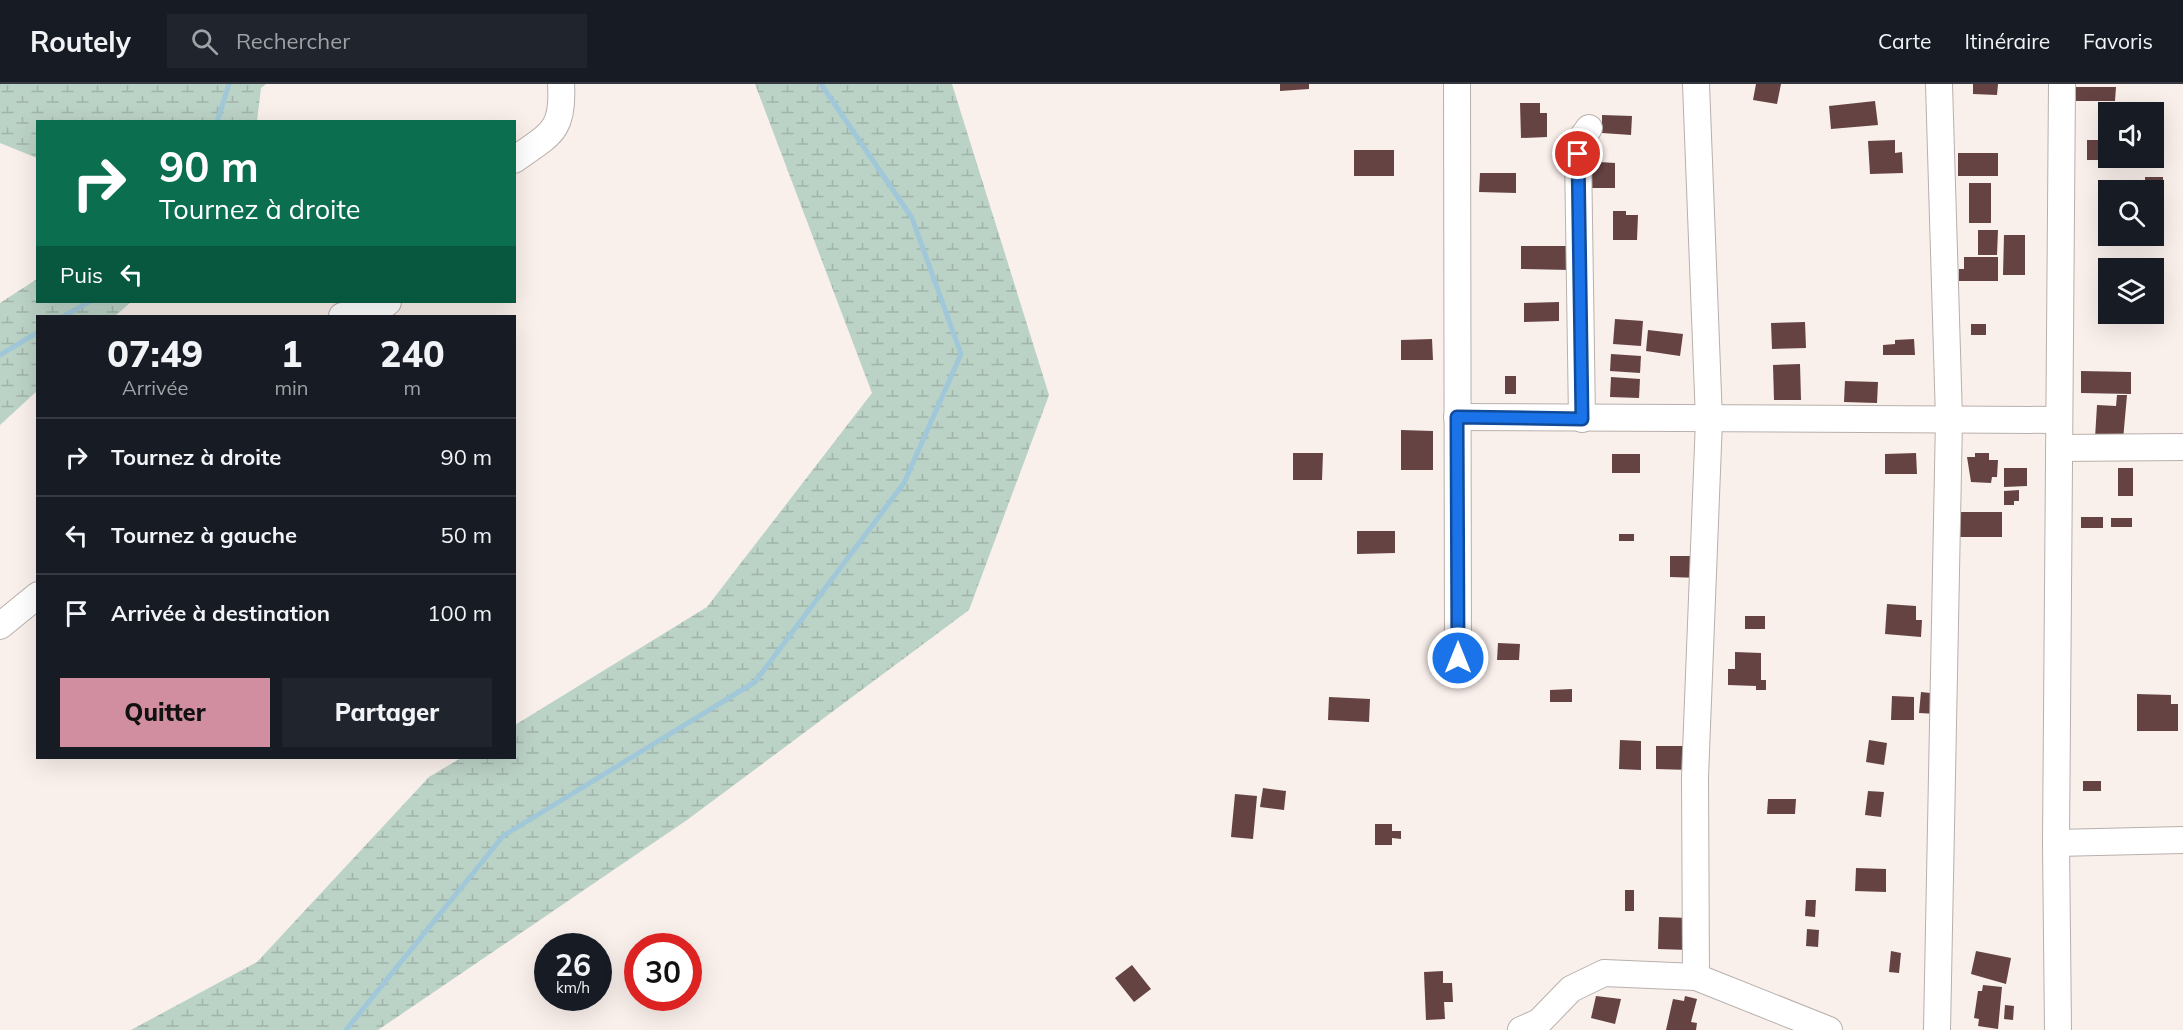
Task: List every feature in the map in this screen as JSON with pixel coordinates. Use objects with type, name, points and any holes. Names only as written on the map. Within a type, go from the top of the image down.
[{"type":"street","points":[[516,159],[552,132],[556,126],[562,106],[561,84]]},
{"type":"street","points":[[1457,84],[1458,658]]},
{"type":"street","points":[[1696,84],[1709,420],[1695,777],[1696,977]]},
{"type":"street","points":[[1937,1030],[1949,419],[1939,84]]},
{"type":"street","points":[[2058,1030],[2056,843],[2062,84]]},
{"type":"street","points":[[1582,419],[1578,154],[1581,139],[1589,128]]},
{"type":"street","points":[[346,315],[387,303]]},
{"type":"street","points":[[1457,417],[2059,420]]},
{"type":"street","points":[[2059,448],[2183,447]]},
{"type":"street","points":[[0,626],[36,598]]},
{"type":"street","points":[[2056,843],[2183,840]]},
{"type":"street","points":[[1521,1030],[1539,1022],[1572,989],[1605,973],[1696,977],[1829,1030]]},
{"type":"green space","points":[[0,84],[266,84],[261,88],[257,120],[36,120],[36,158],[0,143]]},
{"type":"green space","points":[[755,84],[952,84],[1049,395],[969,610],[687,820],[378,1030],[131,1030],[257,962],[429,777],[459,759],[516,759],[516,724],[707,607],[872,393]]},
{"type":"green space","points":[[36,280],[36,303],[130,303],[116,315],[36,315],[36,392],[0,425],[0,303]]},
{"type":"building","points":[[1280,84],[1309,84],[1309,89],[1280,91]]},
{"type":"building","points":[[1756,84],[1781,84],[1777,104],[1753,100]]},
{"type":"building","points":[[1973,84],[1998,84],[1997,95],[1973,94]]},
{"type":"building","points":[[2076,87],[2116,87],[2115,101],[2076,101]]},
{"type":"building","points":[[1875,101],[1878,125],[1831,129],[1829,106]]},
{"type":"building","points":[[1520,103],[1540,103],[1540,113],[1547,113],[1547,137],[1521,138]]},
{"type":"building","points":[[1602,115],[1632,116],[1631,135],[1602,133]]},
{"type":"building","points":[[1895,140],[1895,153],[1902,152],[1903,173],[1870,174],[1868,141]]},
{"type":"building","points":[[2087,140],[2098,140],[2098,160],[2087,160]]},
{"type":"building","points":[[1354,150],[1394,150],[1394,176],[1354,176]]},
{"type":"building","points":[[1958,153],[1998,153],[1998,176],[1958,176]]},
{"type":"building","points":[[1599,162],[1615,163],[1615,188],[1591,188],[1591,167],[1599,167]]},
{"type":"building","points":[[1480,173],[1516,173],[1516,193],[1479,192]]},
{"type":"building","points":[[2145,177],[2163,177],[2163,180],[2145,180]]},
{"type":"building","points":[[1969,183],[1991,183],[1991,223],[1969,223]]},
{"type":"building","points":[[1613,211],[1626,211],[1626,215],[1638,215],[1637,240],[1613,240]]},
{"type":"building","points":[[1978,230],[1998,230],[1997,255],[1978,255]]},
{"type":"building","points":[[2004,235],[2025,235],[2025,275],[2003,275]]},
{"type":"building","points":[[1521,246],[1571,246],[1570,270],[1521,269]]},
{"type":"building","points":[[1964,257],[1998,257],[1998,281],[1959,281],[1959,269],[1964,269]]},
{"type":"building","points":[[1559,302],[1559,321],[1524,322],[1524,303]]},
{"type":"building","points":[[1615,319],[1643,321],[1641,346],[1613,344]]},
{"type":"building","points":[[1805,322],[1806,348],[1772,349],[1771,323]]},
{"type":"building","points":[[1971,324],[1986,324],[1986,335],[1971,335]]},
{"type":"building","points":[[1648,330],[1683,334],[1680,356],[1646,351]]},
{"type":"building","points":[[1432,339],[1433,360],[1401,360],[1401,340]]},
{"type":"building","points":[[1914,339],[1915,355],[1883,355],[1883,345],[1895,344],[1895,340]]},
{"type":"building","points":[[1611,354],[1641,356],[1640,373],[1610,371]]},
{"type":"building","points":[[1800,364],[1801,400],[1774,400],[1773,365]]},
{"type":"building","points":[[2081,371],[2131,372],[2131,394],[2081,393]]},
{"type":"building","points":[[1505,376],[1516,376],[1516,394],[1505,394]]},
{"type":"building","points":[[1611,377],[1640,379],[1639,398],[1610,397]]},
{"type":"building","points":[[1845,381],[1878,382],[1877,403],[1844,402]]},
{"type":"building","points":[[2117,395],[2127,395],[2123,440],[2095,438],[2097,405],[2116,406]]},
{"type":"building","points":[[1401,430],[1433,431],[1433,470],[1401,470]]},
{"type":"building","points":[[1293,453],[1323,453],[1322,480],[1293,480]]},
{"type":"building","points":[[1916,453],[1917,474],[1885,474],[1885,454]]},
{"type":"building","points":[[1975,453],[1989,453],[1989,460],[1998,460],[1997,477],[1992,477],[1991,483],[1971,482],[1967,457],[1975,457]]},
{"type":"building","points":[[1612,454],[1640,454],[1640,473],[1612,473]]},
{"type":"building","points":[[2004,468],[2027,468],[2027,486],[2004,487]]},
{"type":"building","points":[[2118,468],[2133,468],[2133,496],[2118,496]]},
{"type":"building","points":[[2019,490],[2019,501],[2014,501],[2014,505],[2004,505],[2004,491]]},
{"type":"building","points":[[1955,512],[2002,512],[2002,537],[1955,537]]},
{"type":"building","points":[[2081,517],[2103,517],[2103,528],[2081,528]]},
{"type":"building","points":[[2111,518],[2132,518],[2132,527],[2111,527]]},
{"type":"building","points":[[1357,531],[1395,531],[1395,553],[1357,554]]},
{"type":"building","points":[[1619,534],[1634,534],[1634,541],[1619,541]]},
{"type":"building","points":[[1670,556],[1700,556],[1700,578],[1670,577]]},
{"type":"building","points":[[1887,604],[1916,606],[1916,620],[1922,620],[1921,637],[1885,634]]},
{"type":"building","points":[[1745,616],[1765,616],[1765,629],[1745,629]]},
{"type":"building","points":[[1498,643],[1520,644],[1519,660],[1497,660]]},
{"type":"building","points":[[1735,652],[1761,653],[1761,680],[1766,680],[1766,690],[1756,690],[1756,686],[1728,685],[1728,669],[1735,669]]},
{"type":"building","points":[[1572,689],[1572,702],[1550,702],[1550,690]]},
{"type":"building","points":[[1921,692],[1940,694],[1938,714],[1919,713]]},
{"type":"building","points":[[2137,694],[2171,695],[2171,704],[2178,704],[2178,731],[2137,731]]},
{"type":"building","points":[[1892,696],[1914,697],[1914,720],[1891,720]]},
{"type":"building","points":[[1329,697],[1370,699],[1369,722],[1328,720]]},
{"type":"building","points":[[1620,740],[1641,741],[1641,770],[1619,769]]},
{"type":"building","points":[[1869,740],[1887,743],[1884,765],[1866,762]]},
{"type":"building","points":[[1656,746],[1691,746],[1690,770],[1656,769]]},
{"type":"building","points":[[2083,781],[2101,781],[2101,791],[2083,791]]},
{"type":"building","points":[[1263,788],[1286,791],[1284,810],[1260,807]]},
{"type":"building","points":[[1868,791],[1884,792],[1881,817],[1865,815]]},
{"type":"building","points":[[1235,794],[1257,796],[1253,839],[1231,837]]},
{"type":"building","points":[[1768,799],[1796,799],[1795,814],[1767,814]]},
{"type":"building","points":[[1375,824],[1392,824],[1392,831],[1401,831],[1401,839],[1392,838],[1392,845],[1375,845]]},
{"type":"building","points":[[1856,868],[1886,869],[1886,892],[1855,891]]},
{"type":"building","points":[[1625,890],[1634,890],[1634,911],[1625,911]]},
{"type":"building","points":[[1806,900],[1816,900],[1815,917],[1805,916]]},
{"type":"building","points":[[1659,917],[1690,918],[1689,950],[1658,949]]},
{"type":"building","points":[[1807,929],[1819,930],[1818,947],[1806,946]]},
{"type":"building","points":[[1891,951],[1901,953],[1899,973],[1889,972]]},
{"type":"building","points":[[1976,951],[2011,958],[2006,984],[1971,974]]},
{"type":"building","points":[[1132,965],[1151,989],[1134,1002],[1115,978]]},
{"type":"building","points":[[1443,971],[1443,983],[1452,983],[1453,1002],[1444,1002],[1445,1019],[1426,1020],[1424,972]]},
{"type":"building","points":[[1983,985],[2002,987],[1998,1029],[1978,1026],[1979,1019],[1974,1018],[1978,991],[1982,991]]},
{"type":"building","points":[[1596,996],[1621,999],[1615,1024],[1591,1018]]},
{"type":"building","points":[[1685,996],[1697,999],[1691,1022],[1697,1023],[1696,1030],[1666,1030],[1673,999],[1684,1001]]},
{"type":"building","points":[[2005,1005],[2014,1006],[2013,1020],[2004,1019]]},
{"type":"waterway","points":[[218,120],[229,84]]},
{"type":"waterway","points":[[346,1030],[503,836],[755,682],[904,483],[961,354],[912,218],[821,84]]},
{"type":"waterway","points":[[66,315],[87,303]]},
{"type":"waterway","points":[[0,355],[36,333]]},
{"type":"route","points":[[1458,658],[1457,417],[1582,419],[1578,154]]}]
